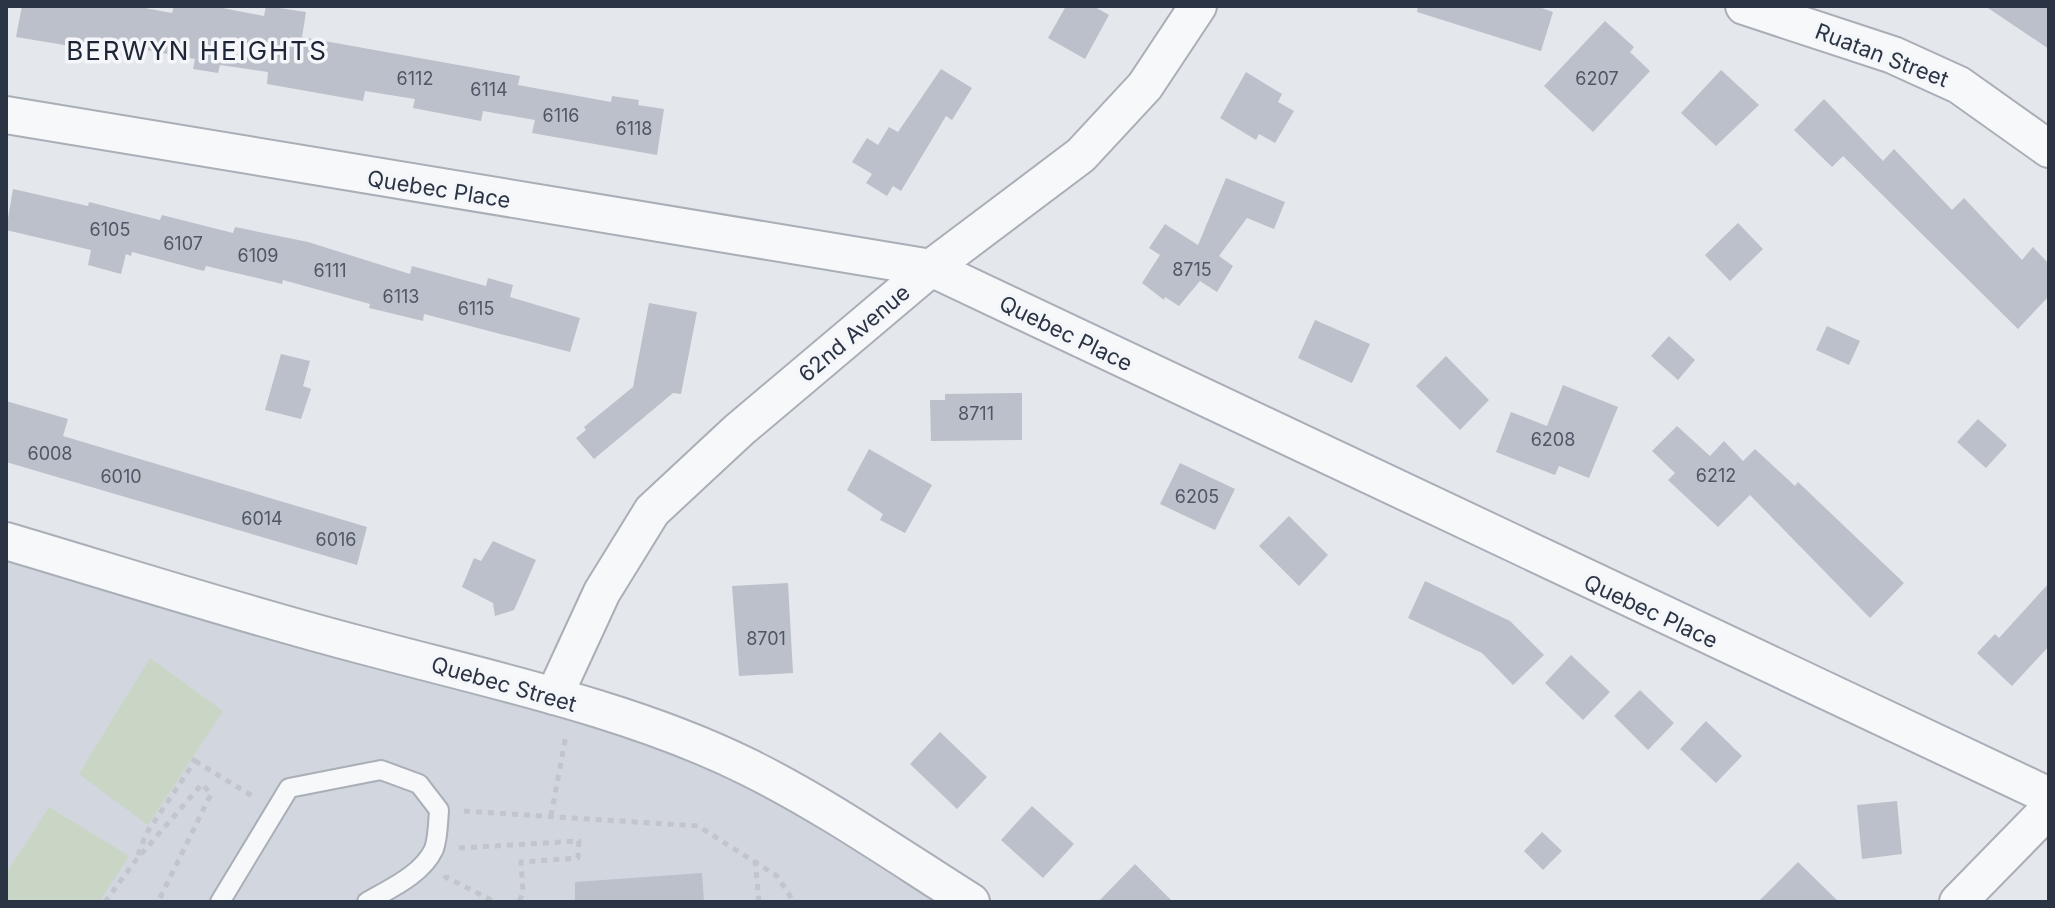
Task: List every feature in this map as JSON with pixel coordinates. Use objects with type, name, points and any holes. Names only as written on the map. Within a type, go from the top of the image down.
[{"type":"street","name":"62nd Avenue","points":[[561,712],[602,592],[652,511],[739,430],[931,268],[1081,155],[1117,120],[1145,86],[1198,6]]},
{"type":"street","name":"Ruatan Street","points":[[1744,6],[1893,55],[1959,85],[2049,149]]},
{"type":"street","name":"Quebec Place","points":[[6,115],[247,158],[931,268],[2049,796]]},
{"type":"street","name":"Quebec Street","points":[[6,541],[349,642],[561,712],[677,738],[747,766],[971,902]]},
{"type":"street","points":[[1958,902],[2049,809]]},
{"type":"lane","points":[[220,902],[289,788],[381,770],[419,784],[439,810],[434,849],[424,862],[404,881],[367,902]]},
{"type":"path","points":[[551,816],[561,712]]},
{"type":"path","points":[[136,860],[146,834],[193,760],[247,792]]},
{"type":"path","points":[[105,902],[136,860],[202,784],[211,794],[158,902]]},
{"type":"path","points":[[439,810],[698,826],[777,876],[794,902]]},
{"type":"path","points":[[458,848],[579,841],[578,858],[521,862],[523,892],[519,902]]},
{"type":"path","points":[[755,860],[759,902]]},
{"type":"path","points":[[437,885],[446,877],[495,902]]},
{"type":"shaded area","points":[[6,541],[677,738],[971,902],[6,902]]},
{"type":"green space","points":[[150,658],[223,711],[148,825],[79,774]]},
{"type":"green space","points":[[49,807],[129,856],[99,902],[6,902],[6,874]]},
{"type":"building","points":[[22,6],[134,6],[172,13],[174,6],[212,6],[264,16],[266,6],[306,12],[302,37],[520,76],[518,85],[611,102],[612,96],[639,100],[638,105],[664,109],[657,155],[532,133],[535,120],[483,111],[481,121],[413,108],[415,99],[365,91],[363,101],[267,84],[268,72],[220,65],[218,73],[193,69],[195,59],[115,44],[113,53],[16,37]]},
{"type":"building","points":[[1066,6],[1093,6],[1109,15],[1085,59],[1048,38]]},
{"type":"building","points":[[1418,6],[1536,6],[1553,12],[1541,51],[1417,12]]},
{"type":"building","points":[[1985,6],[2049,6],[2049,49]]},
{"type":"building","points":[[1605,21],[1634,47],[1630,52],[1650,71],[1593,132],[1544,86]]},
{"type":"building","points":[[941,69],[972,88],[952,120],[946,116],[901,191],[893,186],[887,196],[866,183],[872,174],[852,162],[867,138],[878,145],[889,127],[898,132]]},
{"type":"building","points":[[1721,70],[1759,105],[1716,146],[1681,113]]},
{"type":"building","points":[[1246,72],[1282,94],[1278,102],[1294,111],[1275,143],[1259,134],[1256,140],[1220,118]]},
{"type":"building","points":[[1824,99],[1883,161],[1894,149],[1952,210],[1964,198],[2022,260],[2033,247],[2049,264],[2049,296],[2018,329],[1843,156],[1832,167],[1794,130]]},
{"type":"building","points":[[1226,178],[1285,202],[1274,229],[1247,218],[1219,256],[1233,266],[1217,292],[1200,281],[1179,306],[1165,297],[1164,300],[1142,283],[1160,255],[1149,248],[1165,224],[1198,245]]},
{"type":"building","points":[[13,189],[88,206],[89,202],[160,220],[162,215],[233,233],[235,227],[308,242],[410,274],[412,266],[486,286],[488,278],[513,285],[510,297],[580,318],[570,352],[424,314],[423,321],[369,308],[370,304],[283,280],[282,284],[206,266],[204,271],[132,252],[131,256],[126,254],[121,274],[88,265],[91,250],[6,230]]},
{"type":"building","points":[[1738,223],[1763,249],[1730,281],[1705,255]]},
{"type":"building","points":[[649,303],[697,312],[681,394],[673,393],[594,459],[576,438],[586,430],[584,427],[633,387]]},
{"type":"building","points":[[1315,320],[1370,344],[1352,383],[1298,358]]},
{"type":"building","points":[[1827,326],[1860,341],[1849,365],[1816,350]]},
{"type":"building","points":[[1669,336],[1695,360],[1678,380],[1651,356]]},
{"type":"building","points":[[281,354],[310,361],[303,386],[311,389],[301,419],[265,410]]},
{"type":"building","points":[[1446,356],[1489,400],[1460,430],[1416,386]]},
{"type":"building","points":[[1563,385],[1618,407],[1589,478],[1559,466],[1555,475],[1496,452],[1511,412],[1547,426]]},
{"type":"building","points":[[1022,393],[1022,440],[931,441],[930,400],[945,400],[945,394]]},
{"type":"building","points":[[6,401],[68,419],[63,436],[367,527],[357,565],[6,462]]},
{"type":"building","points":[[1978,419],[2007,445],[1986,468],[1957,442]]},
{"type":"building","points":[[1677,426],[1710,456],[1724,441],[1743,461],[1755,449],[1795,486],[1798,482],[1904,583],[1870,618],[1750,495],[1718,527],[1668,480],[1675,473],[1652,451]]},
{"type":"building","points":[[869,449],[932,485],[905,533],[880,520],[883,514],[847,490]]},
{"type":"building","points":[[1180,463],[1235,489],[1215,530],[1160,504]]},
{"type":"building","points":[[1289,516],[1328,555],[1299,586],[1259,546]]},
{"type":"building","points":[[493,541],[536,560],[514,610],[495,616],[493,603],[462,587],[474,558],[481,561]]},
{"type":"building","points":[[1425,581],[1510,621],[1544,655],[1513,685],[1482,653],[1408,618]]},
{"type":"building","points":[[788,583],[793,673],[739,676],[732,586]]},
{"type":"building","points":[[2049,583],[2049,646],[2012,686],[1977,653],[1995,634],[1999,638]]},
{"type":"building","points":[[1571,655],[1610,692],[1583,720],[1545,683]]},
{"type":"building","points":[[1640,690],[1674,723],[1648,750],[1614,716]]},
{"type":"building","points":[[1706,721],[1742,756],[1716,783],[1680,749]]},
{"type":"building","points":[[940,732],[987,777],[957,809],[910,764]]},
{"type":"building","points":[[1897,801],[1902,854],[1862,859],[1857,805]]},
{"type":"building","points":[[1032,806],[1074,844],[1043,878],[1001,840]]},
{"type":"building","points":[[1542,832],[1562,851],[1543,870],[1524,851]]},
{"type":"building","points":[[1798,862],[1839,902],[1758,902]]},
{"type":"building","points":[[1135,864],[1173,902],[1098,902]]},
{"type":"building","points":[[702,873],[704,902],[575,902],[575,882]]},
{"type":"district","name":"BERWYN HEIGHTS","points":[[197,50]]}]
